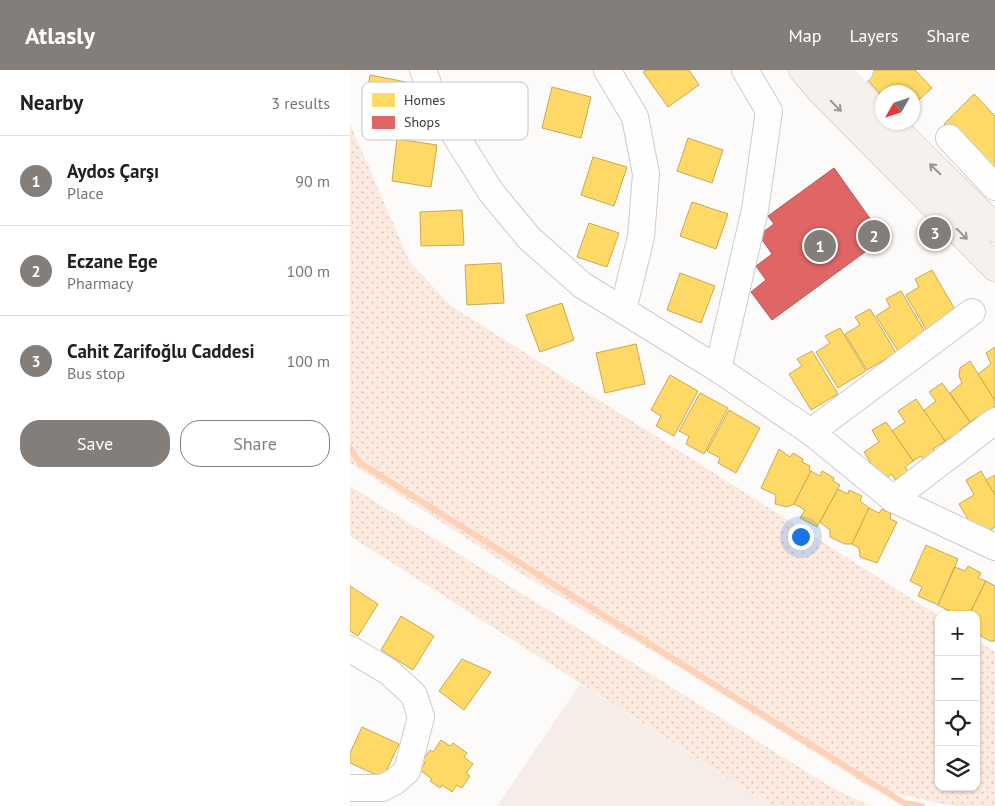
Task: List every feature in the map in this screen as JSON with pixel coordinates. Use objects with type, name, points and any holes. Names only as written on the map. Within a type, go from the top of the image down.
[{"type":"main road","points":[[803,70],[821,91],[995,267]]},
{"type":"main road","points":[[847,74],[875,108]]},
{"type":"main road","points":[[896,130],[995,228]]},
{"type":"lane","points":[[423,70],[427,82]]},
{"type":"lane","points":[[607,70],[635,117],[646,174],[641,238],[622,310]]},
{"type":"lane","points":[[718,369],[755,210],[769,111],[745,70]]},
{"type":"lane","points":[[949,138],[995,187]]},
{"type":"lane","points":[[458,140],[491,192],[529,238],[582,285],[718,369],[811,432],[893,499],[994,545]]},
{"type":"lane","points":[[811,432],[972,312]]},
{"type":"lane","points":[[893,499],[995,421]]},
{"type":"lane","points":[[350,649],[389,672],[408,689],[414,695],[421,717],[407,771],[394,782],[382,788],[350,788]]},
{"type":"shaded area","points":[[350,124],[410,262],[450,305],[935,613],[935,791],[980,791],[980,643],[995,652],[995,806],[953,806],[871,788],[672,663],[518,572],[350,463]]},
{"type":"shaded area","points":[[350,486],[831,787],[870,806],[772,806],[350,536]]},
{"type":"shaded area","points":[[580,684],[772,806],[497,806]]},
{"type":"building: Homes","points":[[646,70],[689,70],[699,85],[668,107],[643,72]]},
{"type":"building: Homes","points":[[871,70],[915,70],[932,88],[920,99],[920,85],[875,85],[875,88],[864,76]]},
{"type":"building: Homes","points":[[370,75],[406,82],[369,82]]},
{"type":"building: Homes","points":[[552,87],[591,97],[581,138],[542,128]]},
{"type":"building: Homes","points":[[974,94],[995,116],[995,176],[944,124]]},
{"type":"building: Homes","points":[[688,138],[723,150],[712,183],[677,171]]},
{"type":"building: Homes","points":[[397,140],[437,145],[431,187],[392,181]]},
{"type":"building: Homes","points":[[593,157],[627,167],[614,206],[581,195]]},
{"type":"building: Homes","points":[[692,202],[728,214],[716,249],[680,236]]},
{"type":"building: Homes","points":[[462,210],[464,245],[421,246],[420,212]]},
{"type":"building: Homes","points":[[589,223],[619,233],[607,267],[577,257]]},
{"type":"building: Homes","points":[[501,263],[504,303],[467,305],[465,265]]},
{"type":"building: Homes","points":[[932,270],[957,313],[927,331],[906,295],[919,287],[915,279]]},
{"type":"building: Homes","points":[[680,273],[715,286],[701,323],[667,310]]},
{"type":"building: Homes","points":[[901,291],[927,335],[898,351],[876,316],[890,307],[886,299]]},
{"type":"building: Homes","points":[[562,303],[574,340],[540,352],[526,315]]},
{"type":"building: Homes","points":[[870,309],[896,353],[867,370],[845,334],[860,325],[855,317]]},
{"type":"building: Homes","points":[[840,328],[866,371],[838,388],[816,352],[830,343],[825,336]]},
{"type":"building: Homes","points":[[636,344],[645,384],[605,393],[596,353]]},
{"type":"building: Homes","points":[[995,347],[995,401],[978,374],[991,364],[986,353]]},
{"type":"building: Homes","points":[[812,351],[838,394],[811,410],[789,374],[802,366],[797,359]]},
{"type":"building: Homes","points":[[970,361],[995,401],[995,406],[980,421],[977,417],[970,422],[950,393],[962,383],[959,376],[960,368]]},
{"type":"building: Homes","points":[[670,375],[698,391],[674,436],[656,426],[661,416],[651,410]]},
{"type":"building: Homes","points":[[942,383],[970,422],[960,430],[962,434],[953,441],[950,437],[945,441],[923,411],[936,401],[929,392]]},
{"type":"building: Homes","points":[[700,393],[728,408],[704,454],[686,444],[689,436],[679,431]]},
{"type":"building: Homes","points":[[916,399],[945,441],[933,449],[936,452],[924,460],[921,456],[913,461],[892,431],[905,422],[898,411]]},
{"type":"building: Homes","points":[[729,410],[760,428],[736,473],[718,463],[720,458],[707,451]]},
{"type":"building: Homes","points":[[886,422],[913,461],[905,467],[908,472],[895,480],[892,474],[882,481],[864,452],[879,442],[872,430]]},
{"type":"building: Homes","points":[[779,449],[790,457],[793,453],[803,459],[802,462],[810,466],[809,470],[811,471],[794,504],[787,507],[775,504],[776,495],[761,488]]},
{"type":"building: Homes","points":[[811,471],[820,476],[822,471],[834,478],[833,481],[840,485],[817,527],[800,518],[805,510],[794,504]]},
{"type":"building: Homes","points":[[981,471],[995,495],[995,527],[987,532],[985,528],[976,533],[959,504],[974,495],[966,480]]},
{"type":"building: Homes","points":[[995,475],[995,495],[986,480]]},
{"type":"building: Homes","points":[[838,489],[848,494],[849,490],[862,496],[860,501],[869,508],[852,544],[845,544],[830,537],[830,530],[820,522]]},
{"type":"building: Homes","points":[[869,508],[879,513],[882,509],[891,514],[890,519],[897,522],[877,563],[860,557],[859,548],[852,544]]},
{"type":"building: Homes","points":[[926,545],[958,559],[938,605],[918,596],[922,587],[910,581]]},
{"type":"building: Homes","points":[[968,566],[981,573],[978,578],[986,581],[971,611],[949,611],[938,605],[955,567],[965,571]]},
{"type":"building: Homes","points":[[986,581],[995,586],[995,641],[990,641],[980,636],[980,611],[971,611]]},
{"type":"building: Homes","points":[[350,586],[378,604],[358,636],[350,631]]},
{"type":"building: Homes","points":[[401,616],[434,636],[413,670],[381,650]]},
{"type":"building: Homes","points":[[462,659],[491,672],[464,710],[439,691]]},
{"type":"building: Homes","points":[[362,727],[399,744],[383,778],[350,763],[350,753]]},
{"type":"building: Homes","points":[[441,740],[450,746],[453,743],[467,753],[464,757],[473,764],[466,773],[470,776],[462,788],[457,785],[452,792],[442,785],[440,788],[420,770],[425,763],[422,761],[430,750],[433,752]]},
{"type":"building: Shops","points":[[834,168],[884,238],[772,320],[751,292],[766,280],[756,266],[772,254],[759,235],[774,224],[768,216]]},
{"type":"waterway","points":[[350,448],[360,463],[904,803],[922,806]]},
{"type":"place","name":"Cahit Zarifoğlu Caddesi","points":[[935,233]]},
{"type":"place","name":"Eczane Ege","points":[[874,236]]},
{"type":"place","name":"Aydos Çarşı","points":[[820,246]]}]
